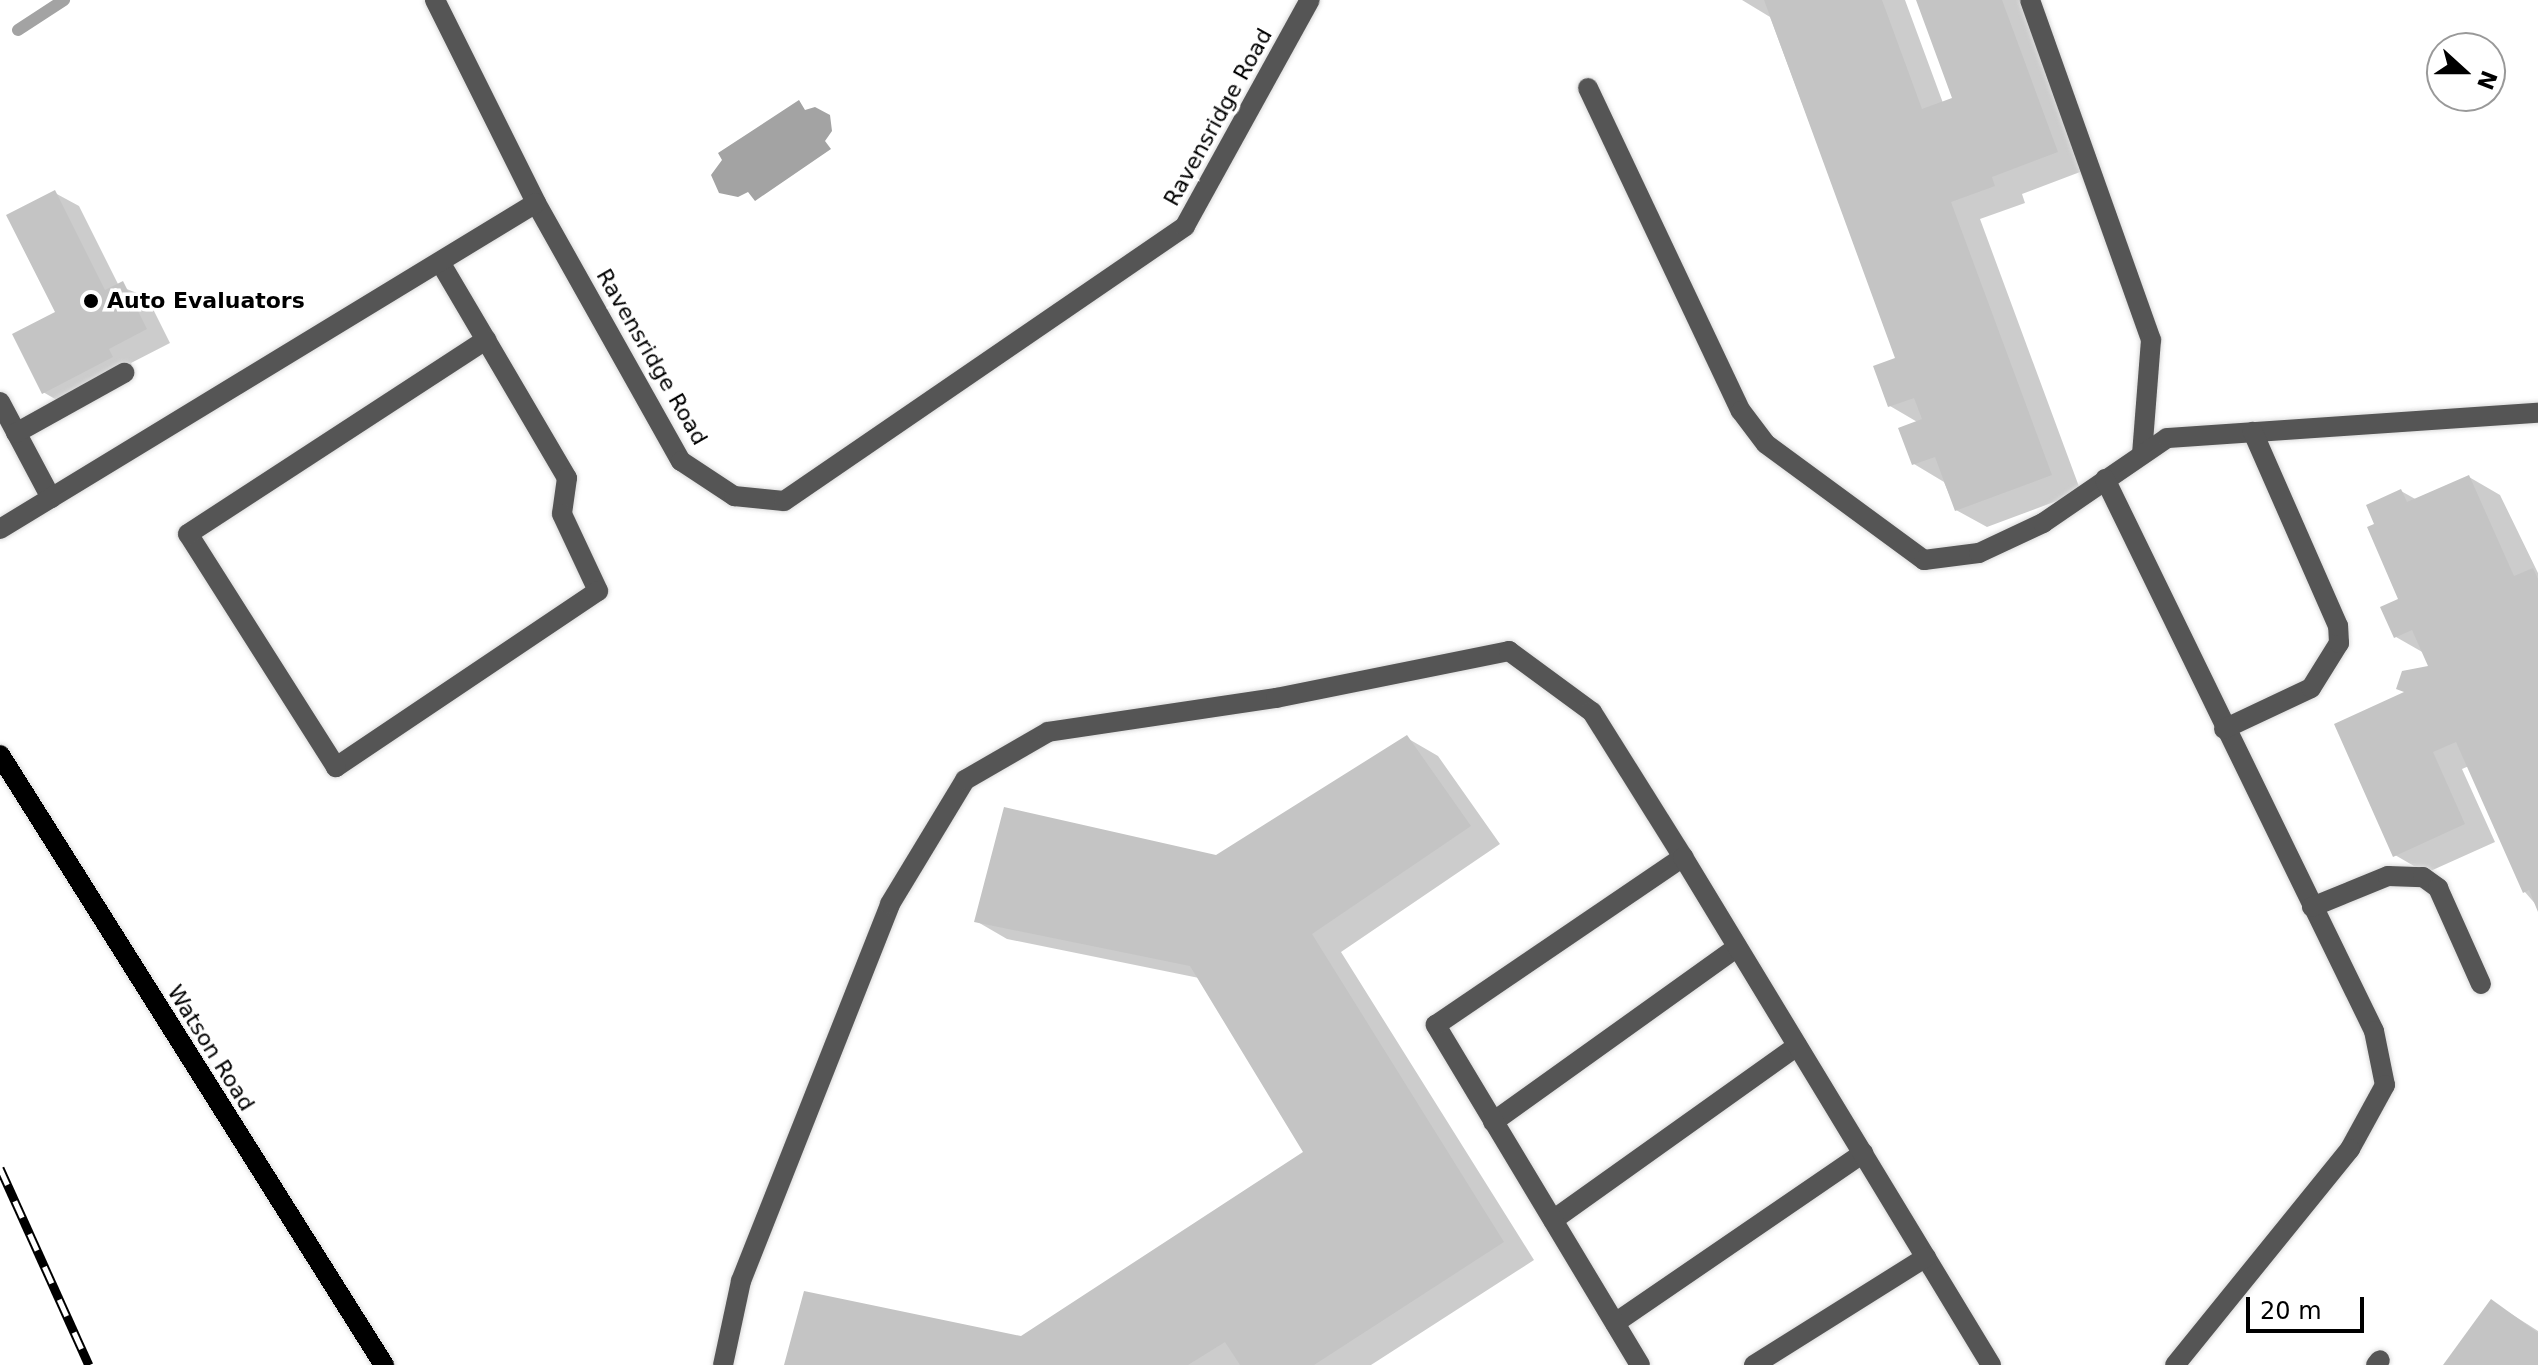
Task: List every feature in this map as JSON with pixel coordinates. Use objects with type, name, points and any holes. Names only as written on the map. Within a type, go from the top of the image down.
[{"type":"main road","name":"Watson Road","points":[[0,755],[384,1365]]},
{"type":"street","name":"Ravensridge Road","points":[[435,0],[536,203],[681,461],[734,496],[784,501],[1185,226],[1310,0]]},
{"type":"street","points":[[2030,0],[2151,340],[2142,454]]},
{"type":"street","points":[[1588,88],[1741,411],[1766,444],[1924,560],[1979,553],[2043,523],[2167,438],[2538,413]]},
{"type":"street","points":[[0,529],[536,203]]},
{"type":"street","points":[[440,262],[486,340],[567,478],[562,514],[598,591],[336,767],[188,534],[486,340]]},
{"type":"street","points":[[16,433],[124,373]]},
{"type":"street","points":[[0,402],[51,498]]},
{"type":"street","points":[[2224,729],[2311,688],[2339,643],[2338,626],[2253,432]]},
{"type":"street","points":[[2105,479],[2224,729],[2374,1031],[2385,1085],[2350,1149],[2175,1365]]},
{"type":"street","points":[[723,1365],[741,1281],[890,904],[965,780],[1048,732],[1276,698],[1509,651],[1592,712],[1991,1365]]},
{"type":"street","points":[[1640,1365],[1436,1025],[1683,857]]},
{"type":"street","points":[[2312,907],[2388,876],[2423,877],[2438,888],[2481,984]]},
{"type":"street","points":[[1493,1122],[1737,947]]},
{"type":"street","points":[[1553,1220],[1797,1046]]},
{"type":"street","points":[[1615,1323],[1863,1153]]},
{"type":"street","points":[[1754,1365],[1926,1257]]},
{"type":"shaded area","points":[[799,100],[805,110],[815,107],[830,115],[832,131],[825,141],[831,149],[755,201],[748,192],[738,197],[719,193],[711,175],[722,160],[718,153]]},
{"type":"building","points":[[1764,0],[1882,0],[1922,109],[1952,98],[1916,0],[2002,0],[2058,152],[1992,177],[1995,186],[1951,202],[2052,475],[1955,511],[1935,457],[1912,465],[1898,428],[1922,419],[1914,398],[1888,407],[1873,366],[1895,358]]},
{"type":"building","name":"Auto Evaluators","points":[[55,190],[105,290],[123,281],[147,329],[109,349],[113,357],[42,394],[12,334],[55,312],[6,215]]},
{"type":"building","points":[[2469,475],[2514,576],[2533,568],[2538,579],[2538,912],[2529,890],[2523,893],[2456,742],[2433,752],[2465,824],[2393,857],[2334,724],[2404,692],[2396,689],[2402,671],[2428,666],[2412,630],[2394,638],[2380,607],[2398,599],[2367,527],[2374,524],[2366,505],[2401,489],[2407,502]]},
{"type":"building","points":[[1407,735],[1471,826],[1312,934],[1504,1242],[1314,1365],[1240,1365],[1225,1342],[1188,1365],[784,1365],[804,1291],[1021,1336],[1303,1152],[1190,966],[974,922],[1004,807],[1216,855]]},
{"type":"building","points":[[2491,1299],[2538,1333],[2538,1365],[2443,1365]]},
{"type":"waterway","points":[[18,30],[64,0]]},
{"type":"railway","points":[[0,1168],[89,1365]]},
{"type":"place","name":"Auto Evaluators","points":[[91,301]]}]
